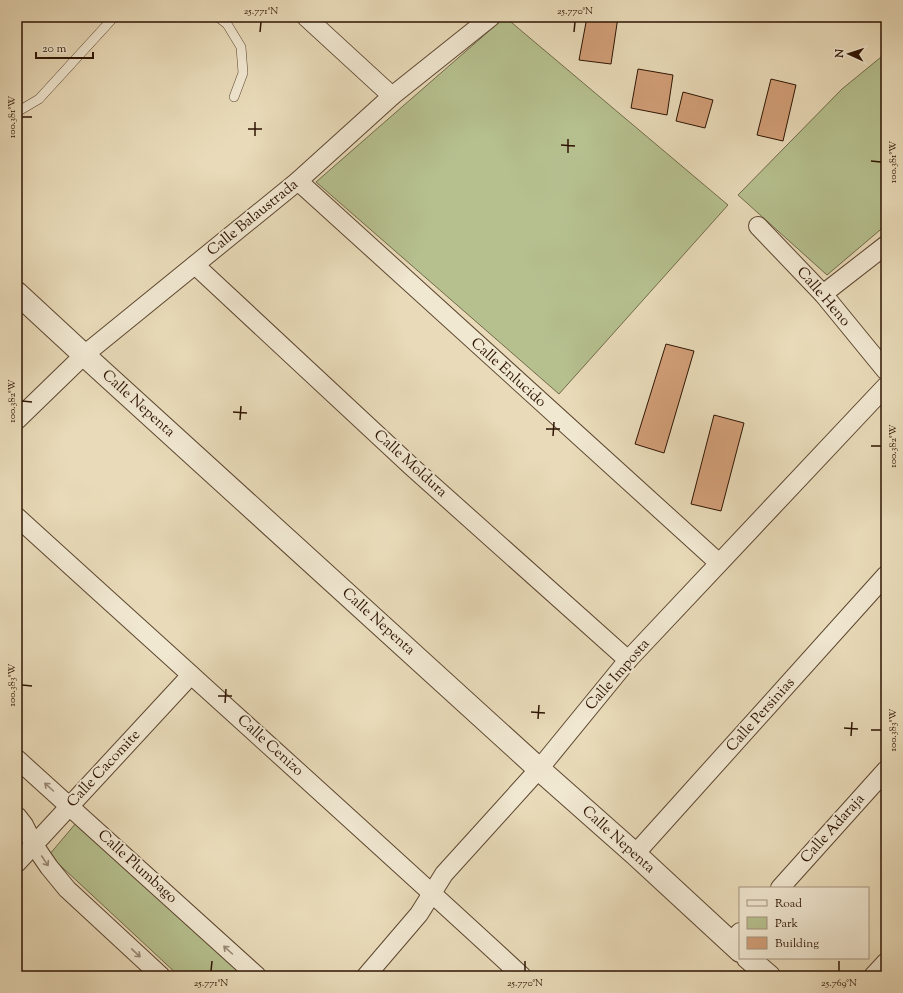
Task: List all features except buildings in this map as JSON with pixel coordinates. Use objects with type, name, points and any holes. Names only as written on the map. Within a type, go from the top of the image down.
[{"type":"street","points":[[306,17],[392,96]]},
{"type":"street","name":"Calle Balaustrada","points":[[17,420],[84,355],[298,181],[392,96],[491,17]]},
{"type":"street","name":"Calle Enlucido","points":[[298,181],[718,564]]},
{"type":"street","name":"Calle Heno","points":[[758,226],[823,294],[886,371]]},
{"type":"street","points":[[823,294],[886,245]]},
{"type":"street","name":"Calle Moldura","points":[[195,265],[412,467],[628,660]]},
{"type":"street","name":"Calle Nepenta","points":[[17,292],[84,355],[539,769],[737,942]]},
{"type":"street","name":"Calle Imposta","points":[[366,976],[419,914],[444,874],[539,769],[628,660],[886,386]]},
{"type":"street","name":"Calle Cenizo","points":[[17,517],[432,892],[522,976]]},
{"type":"street","name":"Calle Persinias","points":[[636,854],[886,576]]},
{"type":"street","name":"Calle Cacomite","points":[[17,863],[191,675]]},
{"type":"street","name":"Calle Plumbago","points":[[17,759],[257,976]]},
{"type":"street","name":"Calle Adaraja","points":[[781,887],[886,770]]},
{"type":"street","points":[[17,816],[49,867],[67,889],[161,976]]},
{"type":"street","points":[[749,959],[769,976]]},
{"type":"street","points":[[873,976],[886,962]]},
{"type":"lane","points":[[17,112],[39,99],[114,17]]},
{"type":"lane","points":[[218,17],[227,24],[241,47],[243,73],[234,97]]},
{"type":"green space","points":[[505,17],[728,205],[559,394],[316,182]]},
{"type":"green space","points":[[886,53],[886,225],[827,275],[738,195],[842,89]]},
{"type":"green space","points":[[76,823],[246,976],[179,976],[49,855]]}]
